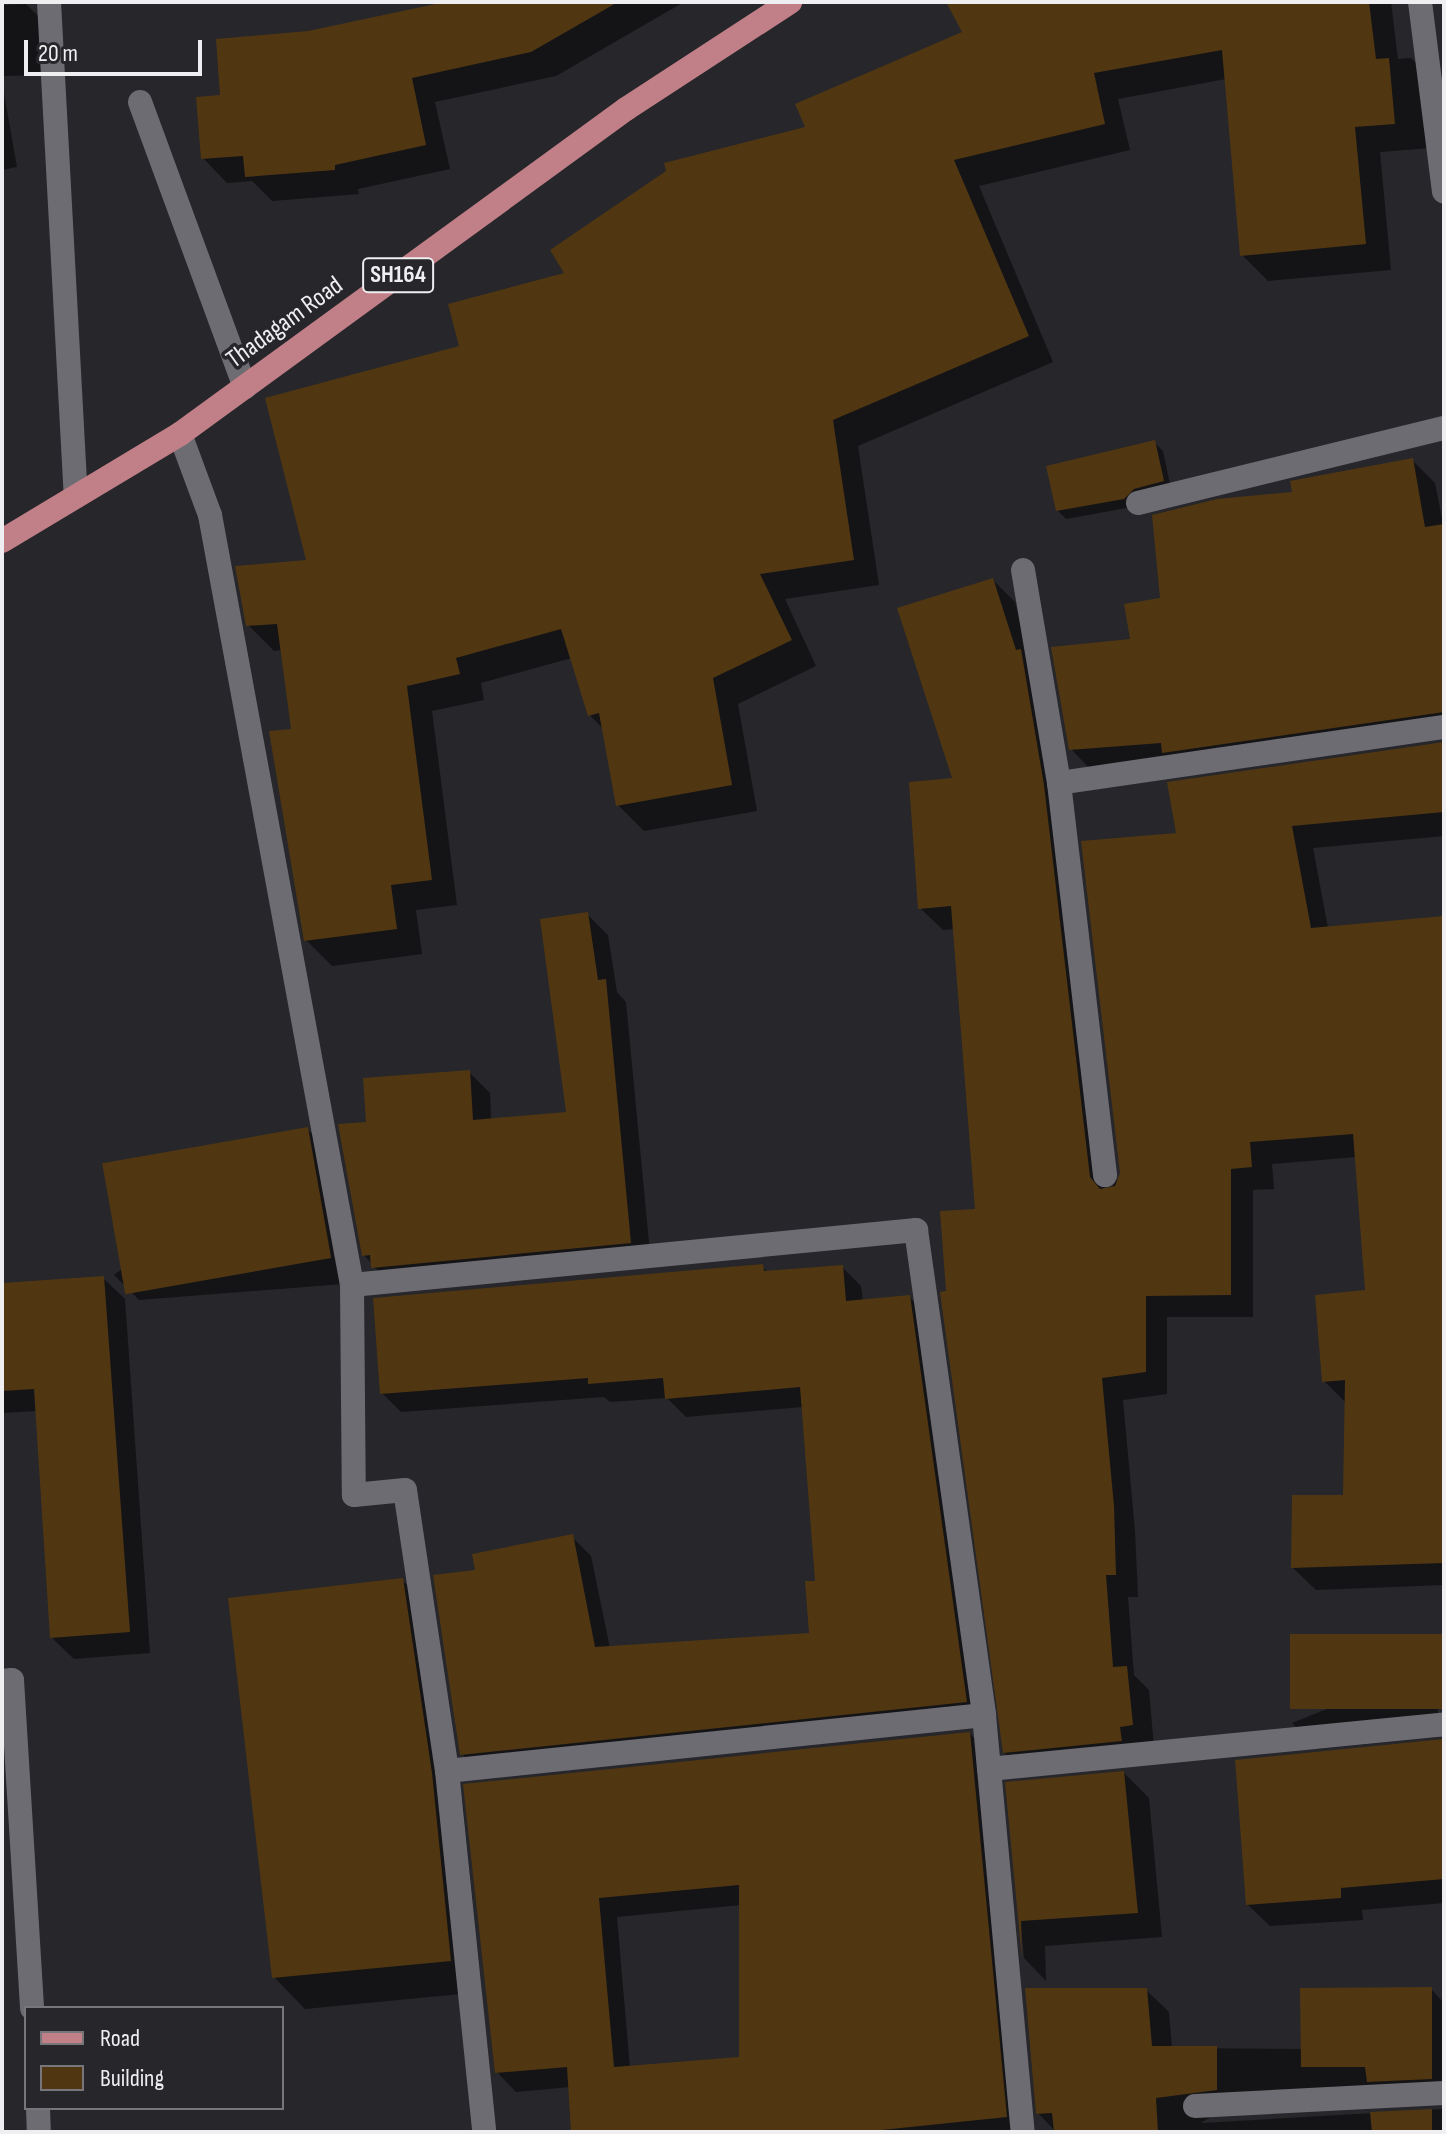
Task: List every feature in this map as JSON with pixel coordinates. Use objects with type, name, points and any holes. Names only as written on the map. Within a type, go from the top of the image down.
[{"type":"main road","name":"Thadagam Road","points":[[2,541],[180,434],[626,109],[790,2]]},
{"type":"street","points":[[49,2],[76,496]]},
{"type":"street","points":[[1420,2],[1444,191]]},
{"type":"street","points":[[140,102],[245,387]]},
{"type":"street","points":[[1138,503],[1444,428]]},
{"type":"street","points":[[180,434],[210,515],[352,1285],[354,1495],[405,1490],[447,1771],[484,2132]]},
{"type":"street","points":[[1023,570],[1059,783],[1105,1175]]},
{"type":"street","points":[[1059,783],[1444,727]]},
{"type":"street","points":[[352,1285],[916,1230],[984,1715],[1023,2132]]},
{"type":"street","points":[[2,1681],[12,1680],[32,2006]]},
{"type":"street","points":[[447,1771],[984,1715]]},
{"type":"street","points":[[989,1769],[1444,1724]]},
{"type":"street","points":[[1195,2106],[1444,2093]]},
{"type":"street","points":[[38,2110],[39,2132]]},
{"type":"building","points":[[445,2],[618,2],[531,52],[412,78],[426,145],[335,165],[335,170],[245,177],[243,156],[201,159],[196,97],[220,95],[216,39],[308,31]]},
{"type":"building","points":[[946,2],[1369,2],[1376,59],[1389,58],[1395,124],[1355,127],[1366,244],[1240,256],[1222,50],[1094,73],[1105,124],[954,160],[1029,336],[833,420],[854,560],[760,574],[792,640],[713,678],[732,785],[616,806],[599,713],[588,716],[561,629],[456,658],[460,674],[407,686],[432,880],[391,885],[397,929],[304,941],[269,731],[291,729],[277,624],[246,626],[235,566],[306,560],[265,398],[459,346],[448,304],[564,273],[550,250],[666,171],[664,163],[805,127],[795,104],[962,32]]},
{"type":"building","points":[[1155,440],[1164,481],[1134,489],[1124,499],[1056,511],[1046,466]]},
{"type":"building","points":[[1413,458],[1425,527],[1444,524],[1444,712],[1162,753],[1161,743],[1069,750],[1051,647],[1130,639],[1124,604],[1160,598],[1152,515],[1217,499],[1292,492],[1290,481]]},
{"type":"building","points":[[993,578],[1016,650],[1021,649],[1044,785],[1090,1177],[1100,1189],[1115,1186],[1120,1173],[1081,841],[1176,833],[1167,782],[1444,742],[1444,812],[1292,826],[1311,928],[1444,916],[1444,1563],[1291,1568],[1292,1495],[1343,1495],[1345,1380],[1322,1382],[1315,1295],[1365,1290],[1353,1134],[1250,1142],[1252,1167],[1231,1169],[1231,1295],[1146,1296],[1146,1372],[1102,1378],[1114,1506],[1116,1575],[1106,1575],[1113,1667],[1127,1666],[1133,1725],[1120,1727],[1122,1741],[1003,1753],[940,1292],[946,1291],[940,1211],[975,1209],[951,906],[918,909],[909,782],[952,778],[897,608]]},
{"type":"building","points":[[588,912],[598,980],[606,979],[631,1243],[371,1268],[370,1255],[362,1256],[338,1124],[366,1122],[363,1078],[470,1070],[473,1120],[566,1112],[540,919]]},
{"type":"building","points":[[308,1127],[331,1258],[125,1294],[102,1163]]},
{"type":"building","points":[[763,1264],[764,1271],[843,1265],[846,1301],[910,1295],[967,1702],[460,1755],[433,1575],[475,1570],[472,1554],[573,1534],[595,1647],[809,1633],[805,1581],[815,1581],[800,1387],[665,1399],[663,1378],[588,1384],[588,1378],[380,1394],[373,1298]]},
{"type":"building","points":[[104,1276],[130,1632],[50,1638],[34,1389],[2,1391],[2,1283]]},
{"type":"building","points":[[403,1578],[432,1773],[451,1961],[272,1978],[228,1598]]},
{"type":"building","points":[[1290,1634],[1444,1634],[1444,1709],[1290,1709]]},
{"type":"building","points":[[970,1732],[1007,2117],[862,2132],[571,2132],[567,2067],[495,2073],[463,1784]],"holes":[[[739,1885],[739,2057],[614,2067],[599,1898]]]},
{"type":"building","points":[[1444,1739],[1444,1879],[1341,1888],[1341,1898],[1246,1905],[1235,1760]]},
{"type":"building","points":[[1124,1771],[1138,1913],[1021,1921],[1022,1959],[1005,1782]]},
{"type":"building","points":[[1432,1987],[1432,2079],[1367,2082],[1365,2067],[1301,2067],[1300,1988]]},
{"type":"building","points":[[1025,1988],[1147,1988],[1152,2046],[1217,2046],[1217,2090],[1156,2098],[1158,2132],[1054,2132],[1052,2113],[1036,2114]]},
{"type":"building","points":[[1432,2109],[1432,2132],[1372,2132],[1370,2112]]}]
